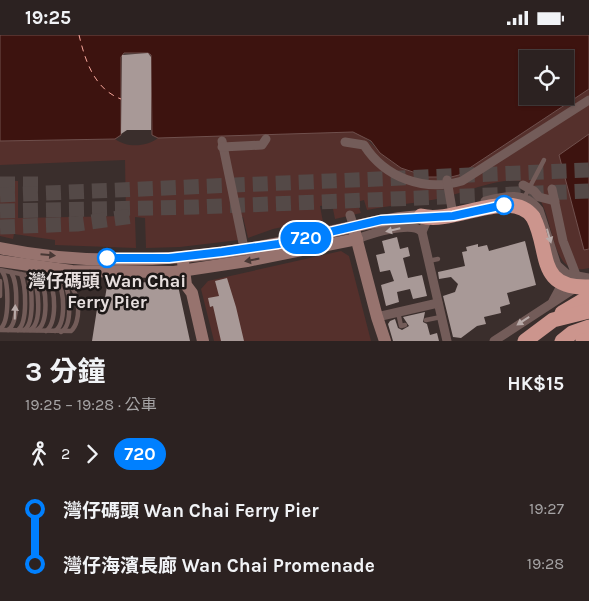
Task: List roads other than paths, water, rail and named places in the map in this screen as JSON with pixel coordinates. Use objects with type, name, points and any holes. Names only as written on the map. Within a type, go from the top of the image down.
[{"type":"highway","points":[[424,222],[512,204],[525,208],[533,217],[548,267],[553,277],[566,286],[589,287]]},
{"type":"highway","points":[[525,340],[589,297]]},
{"type":"highway","points":[[553,320],[589,311]]},
{"type":"highway","points":[[562,341],[572,333],[587,332]]},
{"type":"main road","points":[[1,267],[30,274],[189,270],[355,232],[389,219],[424,222]]},
{"type":"main road","points":[[0,248],[41,255],[79,257],[187,257],[244,249],[330,233],[355,232]]},
{"type":"main road","points":[[355,232],[355,253],[362,259],[385,341]]},
{"type":"main road","points":[[187,257],[189,270],[195,285],[192,293],[203,341]]},
{"type":"main road","points":[[377,317],[378,341]]},
{"type":"street","points":[[345,142],[364,145],[376,161],[397,176],[426,184],[462,181],[589,100]]},
{"type":"street","points":[[244,249],[222,144],[262,145],[266,139]]},
{"type":"street","points":[[447,183],[452,209]]},
{"type":"street","points":[[526,186],[539,197],[555,201]]},
{"type":"street","points":[[552,189],[563,241],[575,272]]},
{"type":"street","points":[[447,341],[438,303],[433,260],[424,222],[452,209],[502,197],[524,198],[537,207],[542,214],[561,285],[552,301]]},
{"type":"street","points":[[557,266],[571,276],[589,278]]},
{"type":"street","points":[[494,341],[589,278]]},
{"type":"street","points":[[377,317],[438,303]]},
{"type":"lane","points":[[524,198],[526,186],[544,160]]},
{"type":"lane","points":[[1,267],[11,272],[30,274],[64,282],[72,286],[76,294],[76,322],[71,331],[2,330]]},
{"type":"lane","points":[[1,267],[7,282],[6,320],[2,330]]},
{"type":"lane","points":[[2,330],[11,329],[15,320],[16,284],[11,272]]},
{"type":"lane","points":[[13,331],[20,329],[24,321],[25,289],[30,274]]},
{"type":"lane","points":[[20,331],[27,328],[31,321],[30,274]]},
{"type":"lane","points":[[26,331],[33,329],[37,321],[38,291],[30,274]]},
{"type":"lane","points":[[30,274],[44,292],[44,321],[40,329],[33,331]]},
{"type":"lane","points":[[42,331],[49,329],[53,321],[53,294],[51,282],[48,279]]},
{"type":"lane","points":[[0,281],[0,296]]},
{"type":"lane","points":[[53,331],[59,328],[61,322],[62,291],[58,281]]},
{"type":"lane","points":[[61,332],[68,324],[68,293],[64,282]]},
{"type":"lane","points":[[398,312],[401,326],[405,325]]},
{"type":"lane","points":[[426,320],[441,317]]},
{"type":"tunnel","points":[[0,195],[589,170]]},
{"type":"tunnel","points":[[0,184],[38,184]]},
{"type":"tunnel","points":[[0,211],[196,207],[589,191]]},
{"type":"tunnel","points":[[0,227],[77,224],[133,216]]},
{"type":"place","name":"灣仔碼頭 Wan Chai Ferry Pier","points":[[107,258]]}]
